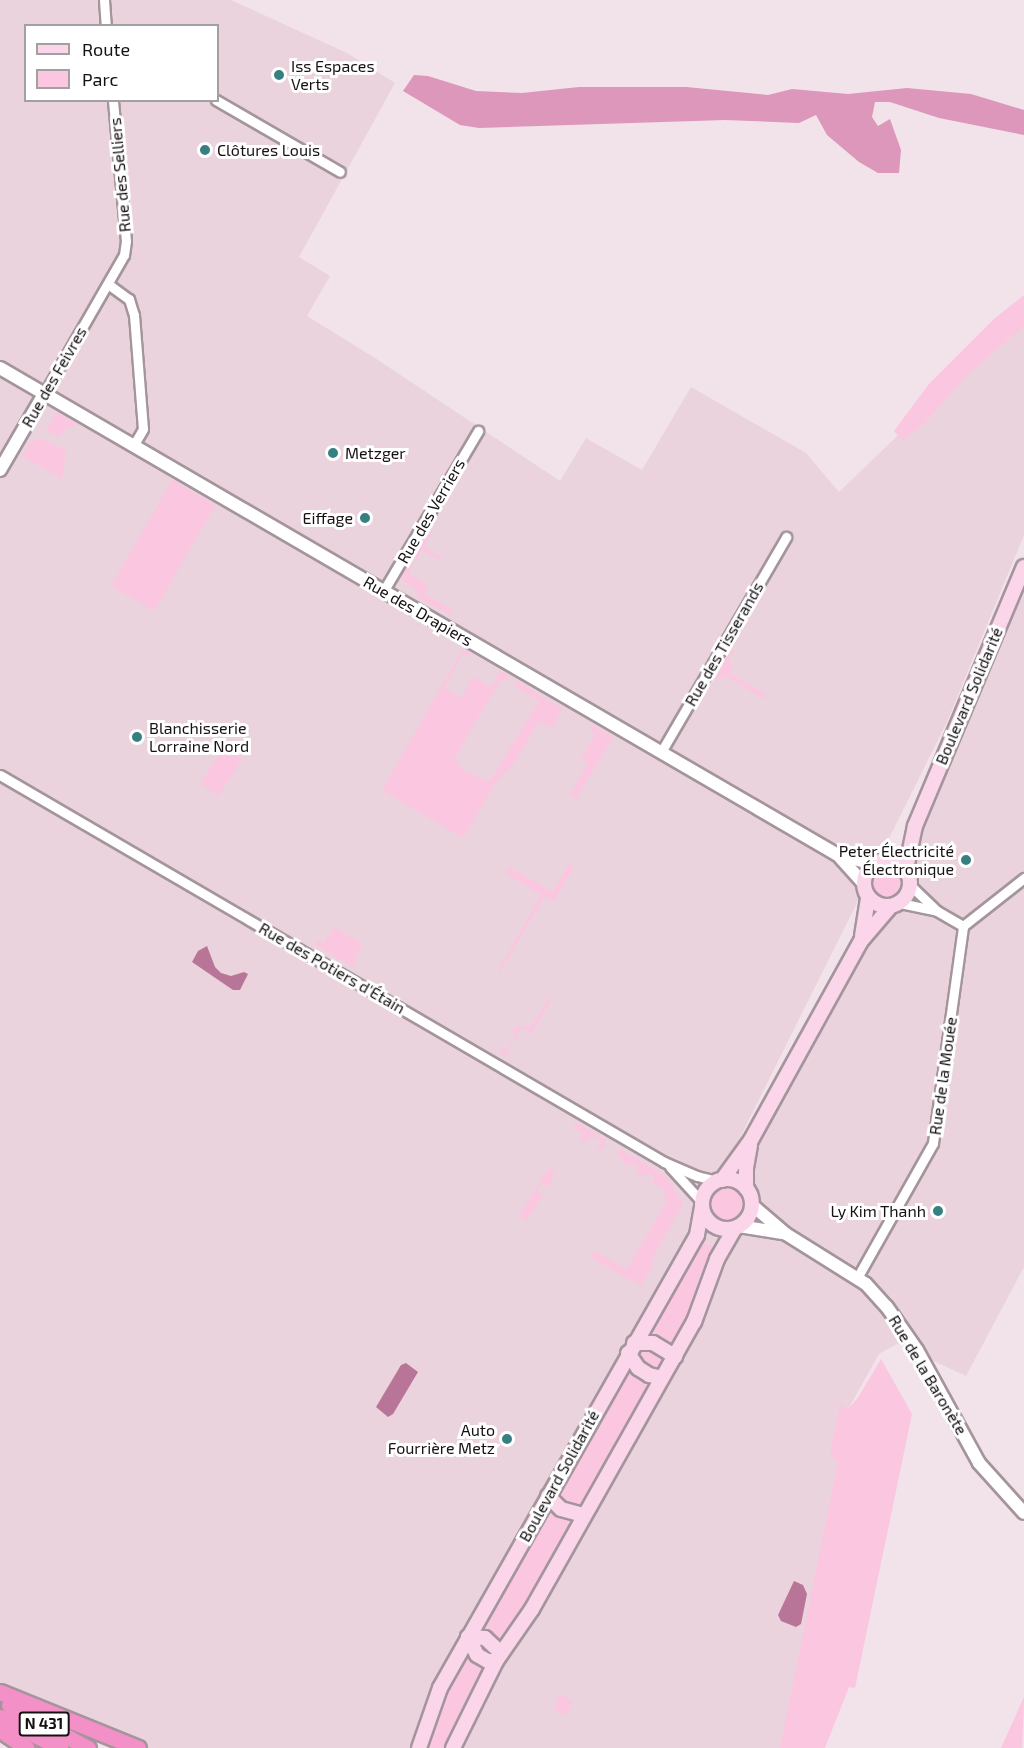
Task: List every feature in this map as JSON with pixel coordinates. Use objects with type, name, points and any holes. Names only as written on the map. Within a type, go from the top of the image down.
[{"type":"highway","points":[[0,1692],[138,1748]]},
{"type":"highway","name":"N 431","points":[[0,1700],[88,1748]]},
{"type":"highway","name":"N 431","points":[[0,1716],[60,1748]]},
{"type":"highway","points":[[0,1730],[27,1748]]},
{"type":"main road","name":"Boulevard Solidarité","points":[[906,869],[915,826],[1024,567]]},
{"type":"main road","name":"Boulevard Solidarité","points":[[879,862],[898,848],[915,826]]},
{"type":"main road","points":[[737,1227],[726,1229],[714,1225],[705,1215],[702,1204],[707,1189],[719,1180],[751,1140],[861,941],[895,905],[910,885],[906,869],[900,864],[879,862],[868,869],[861,941]]},
{"type":"main road","points":[[866,891],[878,905],[895,905]]},
{"type":"main road","points":[[453,1748],[499,1657],[532,1609],[694,1322],[723,1248],[737,1227],[747,1219],[752,1205],[747,1188],[746,1168],[751,1140]]},
{"type":"main road","points":[[719,1180],[737,1181],[747,1188]]},
{"type":"main road","name":"Boulevard Solidarité","points":[[419,1748],[440,1688],[697,1235],[702,1204]]},
{"type":"main road","points":[[662,1378],[649,1375],[638,1368],[631,1348],[653,1343],[675,1356]]},
{"type":"main road","points":[[548,1496],[561,1509],[584,1515]]},
{"type":"main road","points":[[468,1637],[485,1638],[499,1657],[488,1661],[477,1655],[471,1648],[468,1637]]},
{"type":"street","points":[[104,0],[106,24]]},
{"type":"street","name":"Rue des Selliers","points":[[108,284],[121,262],[126,241],[113,102]]},
{"type":"street","points":[[219,102],[340,172]]},
{"type":"street","points":[[108,284],[129,299],[134,315],[142,429],[133,446]]},
{"type":"street","name":"Rue des Feivres","points":[[0,470],[108,284]]},
{"type":"street","name":"Rue des Drapiers","points":[[0,368],[836,854],[879,862]]},
{"type":"street","name":"Rue des Verriers","points":[[384,590],[478,431]]},
{"type":"street","name":"Rue des Tisserands","points":[[662,752],[786,537]]},
{"type":"street","name":"Rue des Potiers d'Étain","points":[[0,776],[664,1162],[697,1176],[719,1180]]},
{"type":"street","name":"Rue des Drapiers","points":[[836,854],[866,891]]},
{"type":"street","points":[[910,885],[937,911],[963,927],[1024,878]]},
{"type":"street","points":[[895,905],[937,911]]},
{"type":"street","name":"Rue de la Mouée","points":[[857,1278],[931,1151],[963,927]]},
{"type":"street","name":"Rue des Potiers d'Étain","points":[[664,1162],[702,1204]]},
{"type":"street","name":"Rue de la Baronète","points":[[752,1205],[786,1234],[857,1278],[873,1292],[903,1328],[979,1463],[1024,1513]]},
{"type":"street","name":"Rue de la Baronète","points":[[737,1227],[786,1234]]},
{"type":"shaded area","points":[[0,0],[231,0],[347,53],[395,83],[299,257],[330,276],[307,316],[375,358],[560,481],[586,438],[642,470],[691,387],[806,453],[839,492],[1024,314],[1024,535],[947,722],[436,1748],[138,1748],[0,1692]]},
{"type":"shaded area","points":[[414,75],[428,76],[476,91],[522,93],[579,87],[686,87],[768,95],[792,89],[848,94],[907,88],[971,94],[1024,110],[1024,135],[939,118],[890,102],[875,102],[872,117],[878,126],[890,119],[901,150],[899,173],[878,173],[859,162],[827,135],[816,115],[799,123],[725,120],[479,128],[460,125],[403,91]]},
{"type":"shaded area","points":[[1024,584],[1024,1267],[966,1376],[897,1344],[879,1354],[850,1406],[785,1748],[437,1748],[889,882],[916,843]]},
{"type":"shaded area","points":[[207,946],[215,967],[221,973],[231,976],[244,972],[248,974],[240,990],[233,990],[192,962],[198,951]]},
{"type":"shaded area","points":[[406,1363],[418,1372],[393,1414],[388,1417],[376,1407],[401,1365]]},
{"type":"shaded area","points":[[794,1581],[803,1585],[807,1594],[801,1624],[796,1627],[781,1621],[778,1615]]},
{"type":"green space","points":[[1024,295],[1024,326],[966,376],[924,424],[902,440],[894,431],[929,384],[994,319]]},
{"type":"green space","points":[[56,412],[79,425],[67,428],[59,436],[46,431]]},
{"type":"green space","points":[[41,438],[66,451],[62,479],[22,456],[29,443]]},
{"type":"green space","points":[[172,480],[215,505],[154,611],[111,586]]},
{"type":"green space","points":[[424,533],[431,535],[424,547],[443,558],[441,561],[422,550],[417,560],[411,556]]},
{"type":"green space","points":[[407,562],[413,565],[409,574],[428,585],[424,593],[453,610],[450,615],[416,596],[418,593],[399,576]]},
{"type":"green space","points":[[732,648],[734,650],[728,661],[733,665],[729,673],[763,692],[765,700],[724,675],[720,680],[716,677]]},
{"type":"green space","points":[[463,649],[470,653],[468,657],[463,654],[444,688],[461,698],[473,677],[491,687],[501,671],[509,676],[506,681],[501,679],[454,759],[460,763],[458,767],[468,773],[490,781],[539,701],[515,687],[517,681],[563,709],[552,728],[539,721],[515,762],[496,782],[463,838],[382,790]]},
{"type":"green space","points":[[593,725],[613,737],[576,799],[570,795],[588,763],[581,759],[595,734],[589,730]]},
{"type":"green space","points":[[224,746],[243,758],[219,796],[200,784]]},
{"type":"green space","points":[[568,865],[574,868],[554,901],[545,896],[500,972],[498,971],[541,895],[505,873],[509,867],[553,892]]},
{"type":"green space","points":[[887,869],[898,873],[902,884],[898,895],[887,899],[876,895],[872,884],[876,873]]},
{"type":"green space","points":[[334,927],[363,944],[354,960],[357,969],[315,945],[318,940],[324,943]]},
{"type":"green space","points":[[553,997],[532,1033],[522,1027],[505,1056],[498,1051],[500,1048],[506,1051],[516,1035],[510,1032],[517,1027],[532,1025],[549,998]]},
{"type":"green space","points":[[576,1122],[607,1141],[602,1151],[597,1148],[602,1141],[591,1135],[585,1143],[580,1140],[583,1134],[573,1128]]},
{"type":"green space","points":[[620,1149],[666,1176],[683,1204],[652,1259],[653,1264],[641,1286],[590,1257],[594,1251],[627,1269],[668,1199],[663,1196],[665,1190],[652,1183],[655,1177],[647,1172],[644,1177],[636,1172],[638,1167],[631,1163],[628,1167],[622,1163],[625,1160],[617,1155]]},
{"type":"green space","points":[[548,1169],[555,1173],[548,1187],[542,1183],[537,1191],[543,1195],[527,1221],[519,1216]]},
{"type":"green space","points":[[727,1185],[734,1186],[740,1191],[745,1197],[745,1211],[740,1217],[734,1222],[727,1223],[720,1222],[714,1217],[709,1211],[708,1204],[709,1197],[714,1191],[720,1186]]},
{"type":"green space","points":[[700,1241],[716,1249],[675,1345],[649,1338],[644,1334]]},
{"type":"green space","points":[[643,1349],[654,1350],[662,1356],[661,1365],[656,1369],[643,1364],[638,1352]]},
{"type":"green space","points":[[881,1359],[912,1414],[855,1688],[849,1687],[825,1748],[780,1748],[838,1462],[830,1455],[840,1404],[848,1409],[857,1399]]},
{"type":"green space","points":[[626,1366],[632,1368],[638,1377],[653,1385],[586,1503],[573,1508],[558,1496],[560,1485]]},
{"type":"green space","points":[[546,1510],[570,1517],[575,1522],[504,1643],[495,1634],[479,1629]]},
{"type":"green space","points":[[467,1650],[489,1667],[448,1748],[425,1748],[444,1692]]},
{"type":"green space","points":[[560,1695],[573,1701],[566,1715],[553,1710]]},
{"type":"green space","points":[[1024,1697],[1022,1748],[1001,1748]]},
{"type":"place","name":"Iss Espaces Verts","points":[[279,75]]},
{"type":"place","name":"Clôtures Louis","points":[[205,150]]},
{"type":"place","name":"Metzger","points":[[333,453]]},
{"type":"place","name":"Eiffage","points":[[365,518]]},
{"type":"place","name":"Blanchisserie Lorraine Nord","points":[[137,737]]},
{"type":"place","name":"Peter Électricité Électronique","points":[[966,860]]},
{"type":"place","name":"Ly Kim Thanh","points":[[938,1211]]},
{"type":"place","name":"Auto Fourrière Metz","points":[[507,1439]]}]
